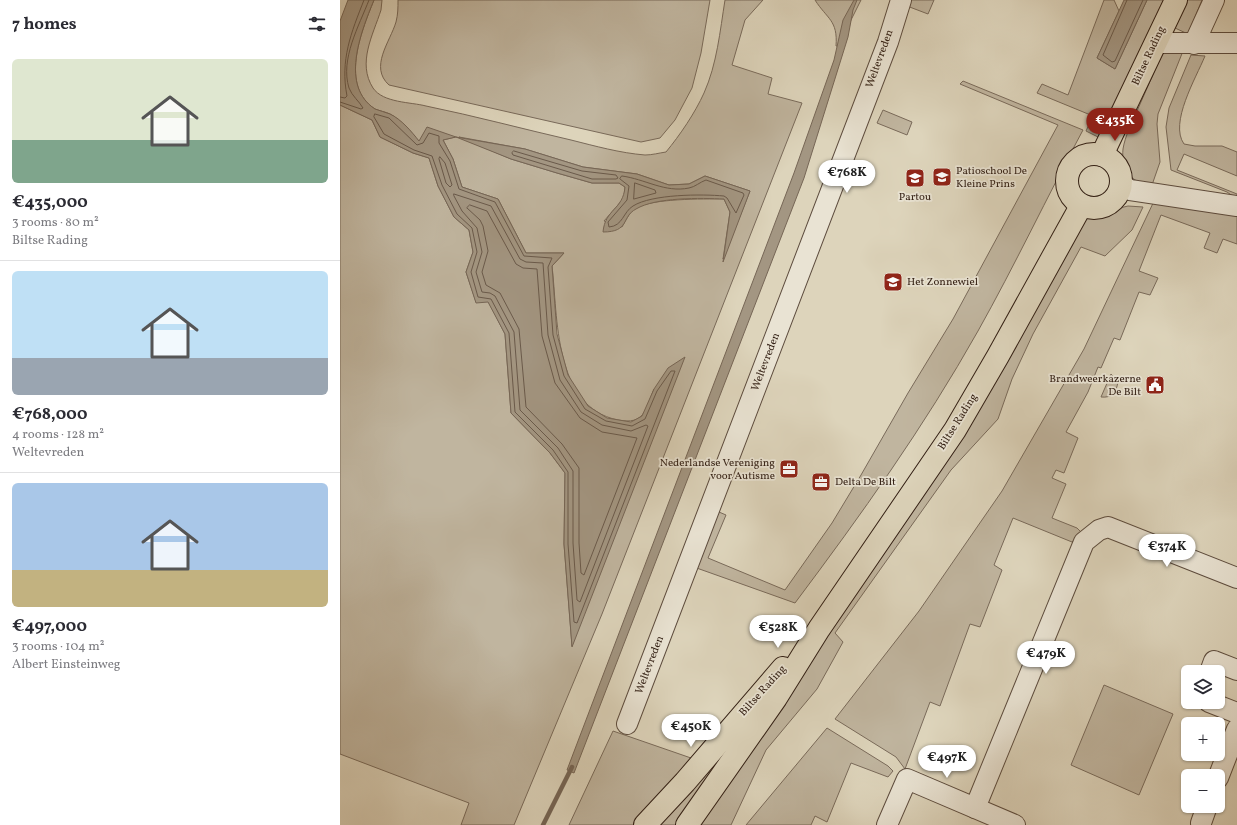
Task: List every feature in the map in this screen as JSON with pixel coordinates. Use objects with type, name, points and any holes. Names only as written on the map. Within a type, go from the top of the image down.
[{"type":"main road","name":"Biltse Rading","points":[[1102,155],[1176,0]]},
{"type":"main road","points":[[1092,154],[1102,155],[1111,159],[1117,166],[1121,175],[1121,184],[1119,193],[1112,202],[1102,208],[1092,209],[1081,206],[1073,199],[1068,191],[1066,180],[1068,171],[1074,162],[1082,156],[1092,154]]},
{"type":"main road","name":"Biltse Rading","points":[[687,825],[776,698],[819,629],[955,430],[1081,206]]},
{"type":"main road","name":"Biltse Rading","points":[[645,825],[685,782],[761,692],[819,629]]},
{"type":"street","name":"Weltevreden","points":[[627,724],[888,42],[901,0]]},
{"type":"street","points":[[1194,44],[1214,0]]},
{"type":"street","points":[[1156,43],[1237,43]]},
{"type":"street","points":[[1121,184],[1130,190],[1237,206]]},
{"type":"street","points":[[975,808],[1075,560],[1084,542],[1099,530],[1108,528],[1237,578]]},
{"type":"street","points":[[1212,665],[1214,660],[1237,670]]},
{"type":"street","points":[[1225,708],[1237,713]]},
{"type":"street","points":[[1221,769],[1237,729]]},
{"type":"street","points":[[887,825],[907,779],[1016,825]]},
{"type":"shaded area","points":[[374,0],[382,0],[381,10],[366,59],[368,78],[373,88],[383,97],[398,101],[463,114],[626,153],[648,155],[666,152],[687,124],[704,93],[715,59],[725,0],[763,0],[745,20],[732,65],[772,78],[768,94],[802,103],[602,614],[514,825],[461,825],[469,803],[340,754],[340,105],[372,120],[380,137],[413,153],[429,158],[438,186],[454,217],[469,230],[473,252],[466,272],[476,302],[488,301],[505,334],[511,413],[550,453],[565,473],[564,544],[572,646],[654,389],[643,414],[639,418],[627,421],[618,420],[597,412],[581,397],[570,379],[563,357],[558,333],[552,266],[564,253],[526,253],[498,199],[462,187],[453,159],[443,140],[455,137],[419,142],[410,130],[398,120],[390,114],[375,109],[364,99],[358,87],[356,59],[363,28]],"holes":[[[459,137],[525,149],[583,167],[637,174],[669,185],[689,184],[705,176],[750,191],[723,259],[730,212],[724,199],[664,201],[642,205],[632,211],[622,227],[604,221],[624,198],[625,187],[619,183],[592,183],[557,173],[511,159]]]},
{"type":"shaded area","points":[[398,0],[710,0],[701,53],[692,88],[675,120],[660,138],[641,142],[389,85],[383,78],[381,62],[396,22],[398,14]]},
{"type":"shaded area","points":[[815,0],[861,0],[850,22],[843,46],[836,46],[835,31],[831,20]]},
{"type":"shaded area","points":[[910,0],[934,0],[928,14],[907,6]]},
{"type":"shaded area","points":[[1104,0],[1114,0],[1119,11],[1097,58],[1115,69],[1147,0],[1166,0],[1104,131],[1098,137],[1086,131],[1093,116],[1037,93],[1042,84],[1068,95]]},
{"type":"shaded area","points":[[1187,0],[1202,0],[1188,34],[1175,28]]},
{"type":"shaded area","points":[[1169,49],[1183,51],[1158,114],[1157,124],[1160,162],[1152,185],[1145,184],[1138,182],[1129,174],[1124,163],[1123,149],[1125,139],[1162,54]]},
{"type":"shaded area","points":[[1191,55],[1205,56],[1186,100],[1180,124],[1180,135],[1184,144],[1195,146],[1222,146],[1237,152],[1237,176],[1184,154],[1177,170],[1237,194],[1237,199],[1227,192],[1171,170],[1166,127],[1169,108]]},
{"type":"shaded area","points":[[963,81],[1083,130],[978,331],[914,436],[844,537],[795,603],[691,566],[712,509],[726,515],[708,558],[785,590],[832,523],[953,319],[1058,125],[960,84]]},
{"type":"shaded area","points":[[883,110],[912,122],[907,135],[877,123]]},
{"type":"shaded area","points":[[1155,199],[1237,212],[1237,244],[1223,239],[1217,253],[1204,248],[1210,233],[1161,215],[1139,271],[1158,278],[1150,295],[1139,292],[1120,340],[1114,338],[1101,368],[1098,367],[1088,392],[1066,432],[1078,438],[1064,473],[1056,470],[1052,478],[1066,484],[1052,518],[1077,528],[1083,534],[1072,542],[1013,518],[994,565],[1002,570],[980,627],[970,624],[940,706],[930,702],[905,769],[896,757],[835,719],[919,611],[1002,491],[1084,349]]},
{"type":"shaded area","points":[[1128,206],[1143,207],[1132,230],[1105,256],[1081,247],[1033,334],[1012,379],[998,419],[951,470],[835,633],[843,642],[817,689],[766,750],[731,825],[697,825],[1070,241],[1087,218],[1095,214]]},
{"type":"shaded area","points":[[1111,374],[1118,382],[1115,392],[1111,396],[1101,397]]},
{"type":"shaded area","points":[[1104,685],[1173,714],[1139,795],[1071,765]]},
{"type":"shaded area","points":[[766,694],[680,825],[654,825]]},
{"type":"shaded area","points":[[827,728],[888,766],[893,771],[888,777],[851,763],[827,822],[815,816],[811,825],[746,825]]},
{"type":"shaded area","points":[[613,731],[691,758],[635,825],[569,825]]},
{"type":"water","points":[[348,0],[374,0],[363,28],[356,59],[358,87],[364,99],[375,109],[390,114],[402,122],[419,141],[427,127],[456,137],[443,140],[453,159],[462,187],[498,199],[526,253],[564,253],[552,266],[557,334],[568,375],[588,406],[607,418],[631,422],[642,416],[654,389],[668,368],[685,357],[572,647],[564,544],[565,473],[550,453],[511,413],[505,334],[488,302],[476,303],[466,272],[473,252],[469,230],[454,217],[438,186],[429,158],[413,153],[380,137],[372,120],[340,105],[340,21]]},
{"type":"water","points":[[854,0],[857,0],[853,10],[848,37],[804,178],[574,773],[567,770],[794,173],[834,60],[843,20]]},
{"type":"water","points":[[1124,0],[1147,0],[1115,69],[1097,58]]},
{"type":"water","points":[[456,137],[525,149],[583,167],[637,174],[669,185],[689,184],[705,176],[750,191],[723,262],[730,212],[724,199],[679,199],[655,202],[631,212],[624,224],[617,230],[603,232],[604,224],[607,218],[624,195],[625,187],[619,183],[592,183],[511,159]]},
{"type":"waterway","points":[[543,825],[572,767]]},
{"type":"place","name":"Patioschool De Kleine Prins","points":[[942,177]]},
{"type":"place","name":"Partou","points":[[915,178]]},
{"type":"place","name":"Het Zonnewiel","points":[[893,282]]},
{"type":"place","name":"Brandweerkazerne De Bilt","points":[[1155,385]]},
{"type":"place","name":"Nederlandse Vereniging voor Autisme","points":[[789,469]]},
{"type":"place","name":"Delta De Bilt","points":[[821,482]]}]
